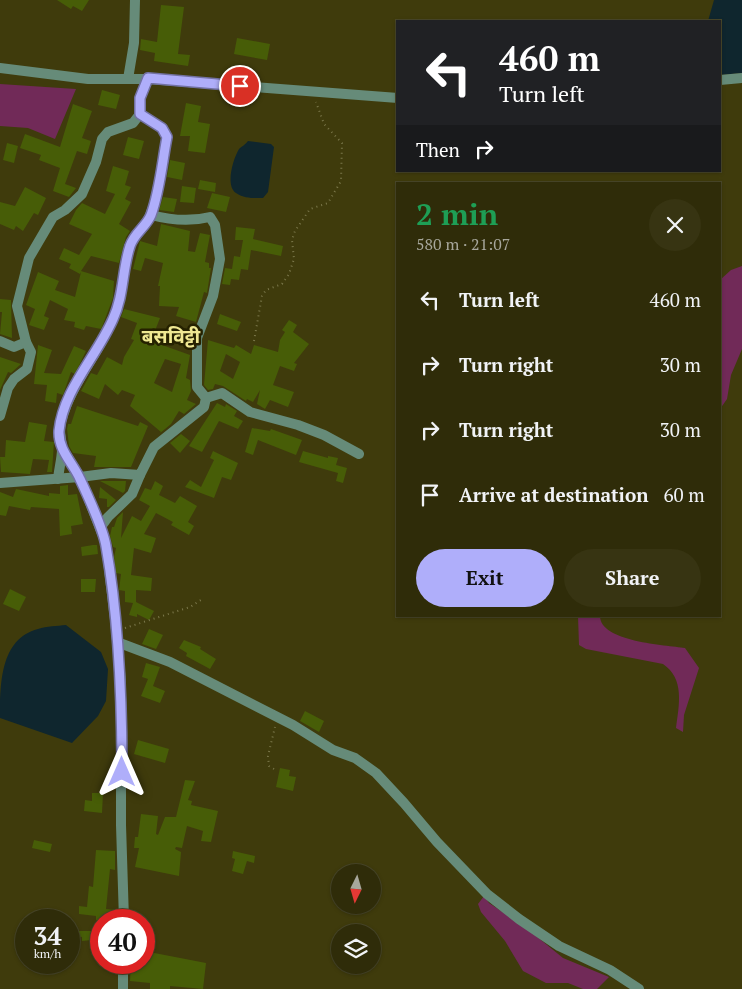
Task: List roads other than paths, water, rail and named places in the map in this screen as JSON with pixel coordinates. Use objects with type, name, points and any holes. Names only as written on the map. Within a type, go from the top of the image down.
[{"type":"street","points":[[128,79],[134,42],[135,0]]},
{"type":"street","points":[[0,68],[88,79],[148,78],[396,98]]},
{"type":"street","points":[[0,416],[8,388],[14,378],[27,369],[31,352],[26,342],[17,306],[18,295],[29,258],[52,217],[65,210],[82,194],[96,162],[102,139],[108,132],[133,123],[140,114],[140,98],[148,78]]},
{"type":"street","points":[[721,80],[742,78]]},
{"type":"street","points":[[124,909],[121,825],[121,682],[106,544],[80,478],[62,448],[59,434],[61,422],[89,361],[113,319],[120,301],[129,247],[135,234],[151,215],[167,137],[162,128],[140,114]]},
{"type":"street","points":[[100,528],[108,517],[132,494],[154,447],[204,407],[206,398],[197,386],[197,338],[210,306],[218,278],[220,259],[215,225],[210,217],[198,220],[168,219],[151,215]]},
{"type":"street","points":[[0,341],[14,347],[26,342]]},
{"type":"street","points":[[206,398],[222,393],[250,412],[306,428],[359,454]]},
{"type":"street","points":[[58,479],[62,448]]},
{"type":"street","points":[[0,483],[80,478],[111,472],[140,475]]},
{"type":"street","points":[[117,642],[170,662],[278,717],[333,750],[355,758],[376,773],[487,894],[519,920],[559,946],[610,970],[639,989]]},
{"type":"street","points":[[122,989],[123,974]]},
{"type":"water","points":[[714,0],[742,0],[742,73],[721,75],[721,20],[708,20]]},
{"type":"water","points":[[248,141],[271,144],[274,147],[268,192],[263,198],[250,198],[239,195],[233,190],[231,185],[234,159],[239,149]]},
{"type":"water","points":[[66,625],[101,652],[108,669],[106,701],[98,716],[72,743],[0,718],[2,678],[9,653],[16,642],[25,634],[38,629]]},
{"type":"district","name":"बसविट्टी","points":[[171,335]]}]
